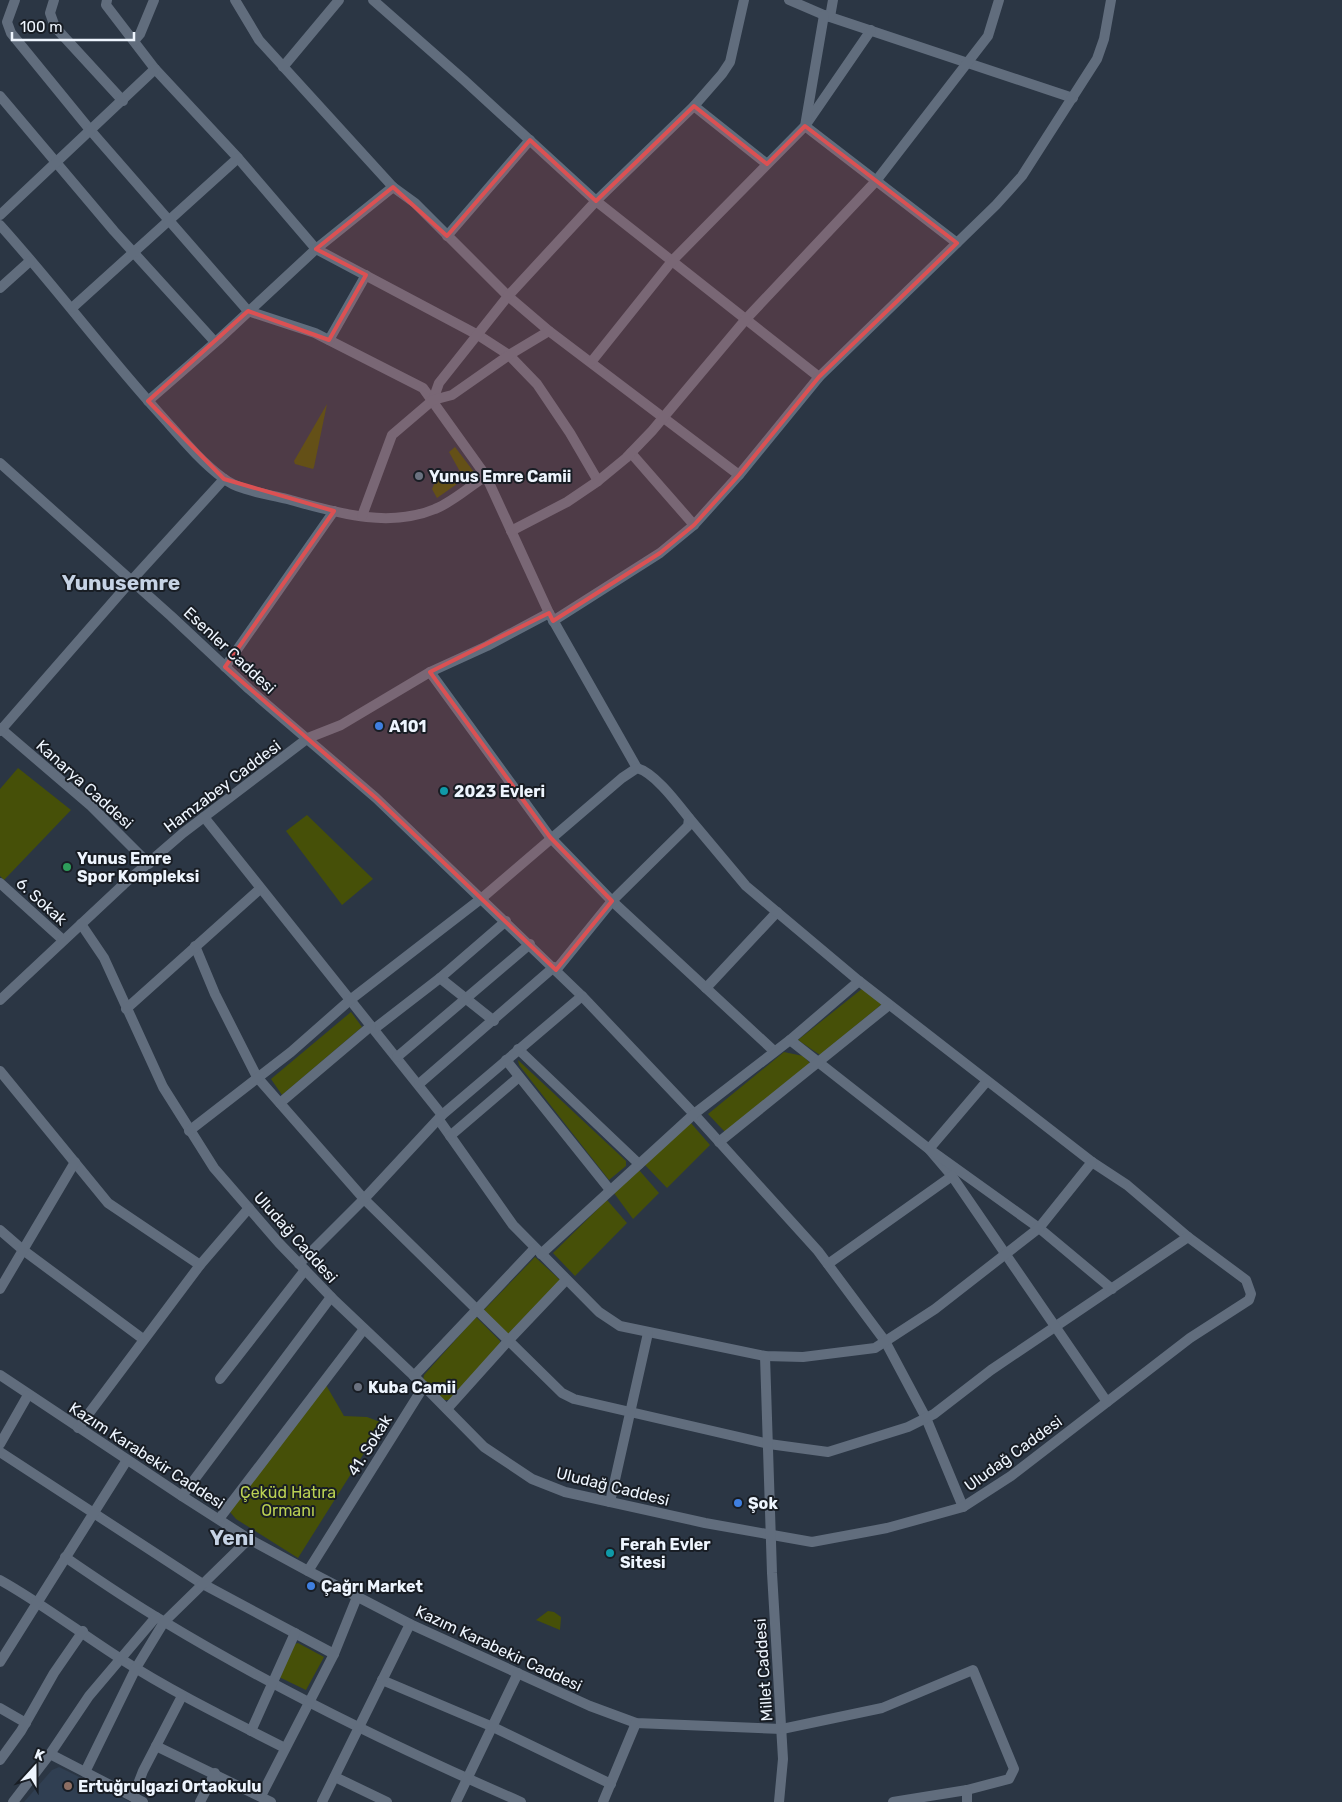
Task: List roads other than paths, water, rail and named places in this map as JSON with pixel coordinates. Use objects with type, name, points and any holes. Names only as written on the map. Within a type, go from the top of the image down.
[{"type":"street","points":[[15,0],[3,25],[91,131],[248,311],[329,340],[423,388],[433,400],[486,476],[551,617],[637,768],[645,770],[689,818],[746,886],[889,1005],[1092,1162],[1127,1185],[1188,1237],[1055,1326],[926,1418],[908,1427],[828,1452],[769,1444],[574,1399],[562,1393],[364,1198],[257,1077],[215,994],[195,946]]},
{"type":"street","points":[[54,0],[50,13],[55,27],[122,101]]},
{"type":"street","points":[[106,0],[106,5],[155,69],[238,158],[316,249],[478,335],[509,355],[537,384],[570,433],[598,481]]},
{"type":"street","points":[[134,41],[140,34],[154,0]]},
{"type":"street","points":[[235,0],[259,40],[393,187],[414,203],[508,296],[739,475]]},
{"type":"street","points":[[284,67],[339,0]]},
{"type":"street","points":[[372,0],[596,201],[819,377]]},
{"type":"street","points":[[433,400],[439,383],[508,296],[596,201],[694,106],[730,62],[744,0]]},
{"type":"street","points":[[789,0],[827,16],[1072,98]]},
{"type":"street","points":[[805,126],[827,16],[833,0]]},
{"type":"street","points":[[511,531],[567,502],[598,481],[631,453],[664,417],[746,319],[876,181],[988,36],[999,0]]},
{"type":"street","name":"Hamzabey Caddesi","points":[[0,1000],[63,940],[204,817],[308,738],[341,725],[430,672],[551,617],[660,553],[694,524],[739,475],[819,377],[996,205],[1022,176],[1096,59],[1104,39],[1111,0]]},
{"type":"street","points":[[592,361],[672,261],[805,126],[871,30]]},
{"type":"street","points":[[0,215],[57,164],[155,69]]},
{"type":"street","points":[[0,96],[134,254],[215,342]]},
{"type":"street","points":[[694,106],[767,164]]},
{"type":"street","points":[[805,126],[957,243]]},
{"type":"street","points":[[447,236],[530,140]]},
{"type":"street","points":[[72,308],[134,254],[238,158]]},
{"type":"street","points":[[148,401],[316,249],[393,187]]},
{"type":"street","points":[[0,225],[72,308],[120,370],[193,450],[224,479],[248,489],[334,511],[386,520],[436,509],[486,476]]},
{"type":"street","points":[[0,288],[30,261]]},
{"type":"street","points":[[329,340],[366,275]]},
{"type":"street","points":[[362,516],[392,434],[433,400],[452,395],[509,355],[550,330]]},
{"type":"street","points":[[631,453],[694,524]]},
{"type":"street","name":"Esenler Caddesi","points":[[0,463],[225,667],[376,798],[530,944],[694,1114],[828,1264],[885,1341],[926,1418],[963,1507]]},
{"type":"street","points":[[0,729],[224,479]]},
{"type":"street","points":[[225,667],[334,511]]},
{"type":"street","points":[[430,672],[550,837],[612,900],[774,1051]]},
{"type":"street","name":"Kanarya Caddesi","points":[[0,729],[92,806],[149,864]]},
{"type":"street","points":[[189,1131],[291,1052],[350,1000],[482,898],[550,837],[637,768]]},
{"type":"street","points":[[204,817],[260,889],[419,1084],[441,1117],[450,1136],[513,1225],[586,1301],[620,1326],[765,1356],[803,1357],[875,1348],[935,1309],[1038,1228],[1092,1162]]},
{"type":"street","points":[[419,1084],[555,969],[612,900],[688,826],[689,818]]},
{"type":"street","name":"6. Sokak","points":[[0,883],[63,940]]},
{"type":"street","points":[[126,1008],[260,889]]},
{"type":"street","points":[[706,988],[777,912]]},
{"type":"street","points":[[280,1103],[373,1028],[440,978],[506,921]]},
{"type":"street","name":"Uludağ Caddesi","points":[[81,924],[104,958],[163,1087],[214,1168],[331,1297],[414,1376],[484,1447],[532,1479],[565,1492],[772,1536],[812,1542],[887,1528],[963,1507],[1011,1476],[1190,1338],[1249,1300],[1251,1289],[1246,1280],[1188,1237]]},
{"type":"street","points":[[397,1057],[530,944]]},
{"type":"street","points":[[440,978],[494,1021]]},
{"type":"street","points":[[414,1376],[476,1309],[538,1251],[610,1190],[694,1114],[790,1040],[859,981]]},
{"type":"street","points":[[220,1379],[302,1267],[364,1198],[441,1117],[582,996]]},
{"type":"street","points":[[719,1142],[889,1005]]},
{"type":"street","points":[[790,1040],[929,1149],[1038,1228],[1112,1289]]},
{"type":"street","points":[[518,1050],[639,1164]]},
{"type":"street","points":[[506,1060],[610,1190]]},
{"type":"street","points":[[0,1071],[108,1203],[200,1265]]},
{"type":"street","points":[[450,1136],[519,1076]]},
{"type":"street","points":[[929,1149],[987,1081]]},
{"type":"street","points":[[929,1149],[952,1176],[1107,1402]]},
{"type":"street","points":[[0,1289],[75,1162]]},
{"type":"street","points":[[828,1264],[952,1176]]},
{"type":"street","points":[[78,1428],[200,1265],[249,1208]]},
{"type":"street","points":[[0,1230],[23,1250],[144,1340]]},
{"type":"street","points":[[447,1409],[566,1280]]},
{"type":"street","points":[[182,1496],[331,1297]]},
{"type":"street","points":[[219,1520],[364,1329]]},
{"type":"street","points":[[610,1502],[648,1333]]},
{"type":"street","name":"Millet Caddesi","points":[[765,1356],[783,1759],[778,1802]]},
{"type":"street","name":"Kazım Karabekir Caddesi","points":[[0,1375],[126,1460],[249,1539],[410,1624],[590,1706],[636,1723],[782,1729],[882,1708],[973,1670],[1014,1769],[1009,1779],[967,1790]]},
{"type":"street","name":"41. Sokak","points":[[308,1571],[424,1386]]},
{"type":"street","points":[[0,1444],[28,1395]]},
{"type":"street","points":[[0,1452],[201,1583],[334,1654]]},
{"type":"street","points":[[2,1656],[126,1460]]},
{"type":"street","points":[[13,1802],[120,1658],[160,1619],[249,1539]]},
{"type":"street","points":[[64,1557],[160,1619],[272,1682],[359,1726],[521,1802]]},
{"type":"street","points":[[0,1580],[37,1601],[120,1658],[182,1696],[285,1748]]},
{"type":"street","points":[[261,1796],[334,1654],[357,1597]]},
{"type":"street","points":[[85,1772],[160,1619]]},
{"type":"street","points":[[322,1802],[410,1624]]},
{"type":"street","points":[[0,1760],[26,1723],[54,1673],[83,1632]]},
{"type":"street","points":[[251,1731],[295,1633]]},
{"type":"street","points":[[456,1802],[518,1673]]},
{"type":"street","points":[[382,1680],[493,1727],[611,1784]]},
{"type":"street","points":[[50,1754],[140,1801],[156,1746],[182,1696]]},
{"type":"street","points":[[0,1708],[26,1723]]},
{"type":"street","points":[[603,1802],[636,1723]]},
{"type":"street","points":[[156,1746],[215,1773],[271,1802]]},
{"type":"street","points":[[200,1802],[215,1773]]},
{"type":"street","points":[[335,1777],[384,1801]]},
{"type":"street","points":[[893,1802],[967,1790],[967,1802]]},
{"type":"place","name":"Yunus Emre Camii","points":[[419,476]]},
{"type":"place","name":"A101","points":[[379,726]]},
{"type":"place","name":"2023 Evleri","points":[[444,791]]},
{"type":"place","name":"Yunus Emre Spor Kompleksi","points":[[67,867]]},
{"type":"place","name":"Kuba Camii","points":[[358,1387]]},
{"type":"place","name":"Şok","points":[[738,1503]]},
{"type":"place","name":"Ferah Evler Sitesi","points":[[610,1553]]},
{"type":"place","name":"Çağrı Market","points":[[311,1586]]},
{"type":"place","name":"Ertuğrulgazi Ortaokulu","points":[[68,1786]]},
{"type":"district","name":"Yunusemre","points":[[121,583]]},
{"type":"district","name":"Yeni","points":[[232,1538]]},
{"type":"park label","name":"Çeküd Hatıra Ormanı","points":[[288,1501]]}]
